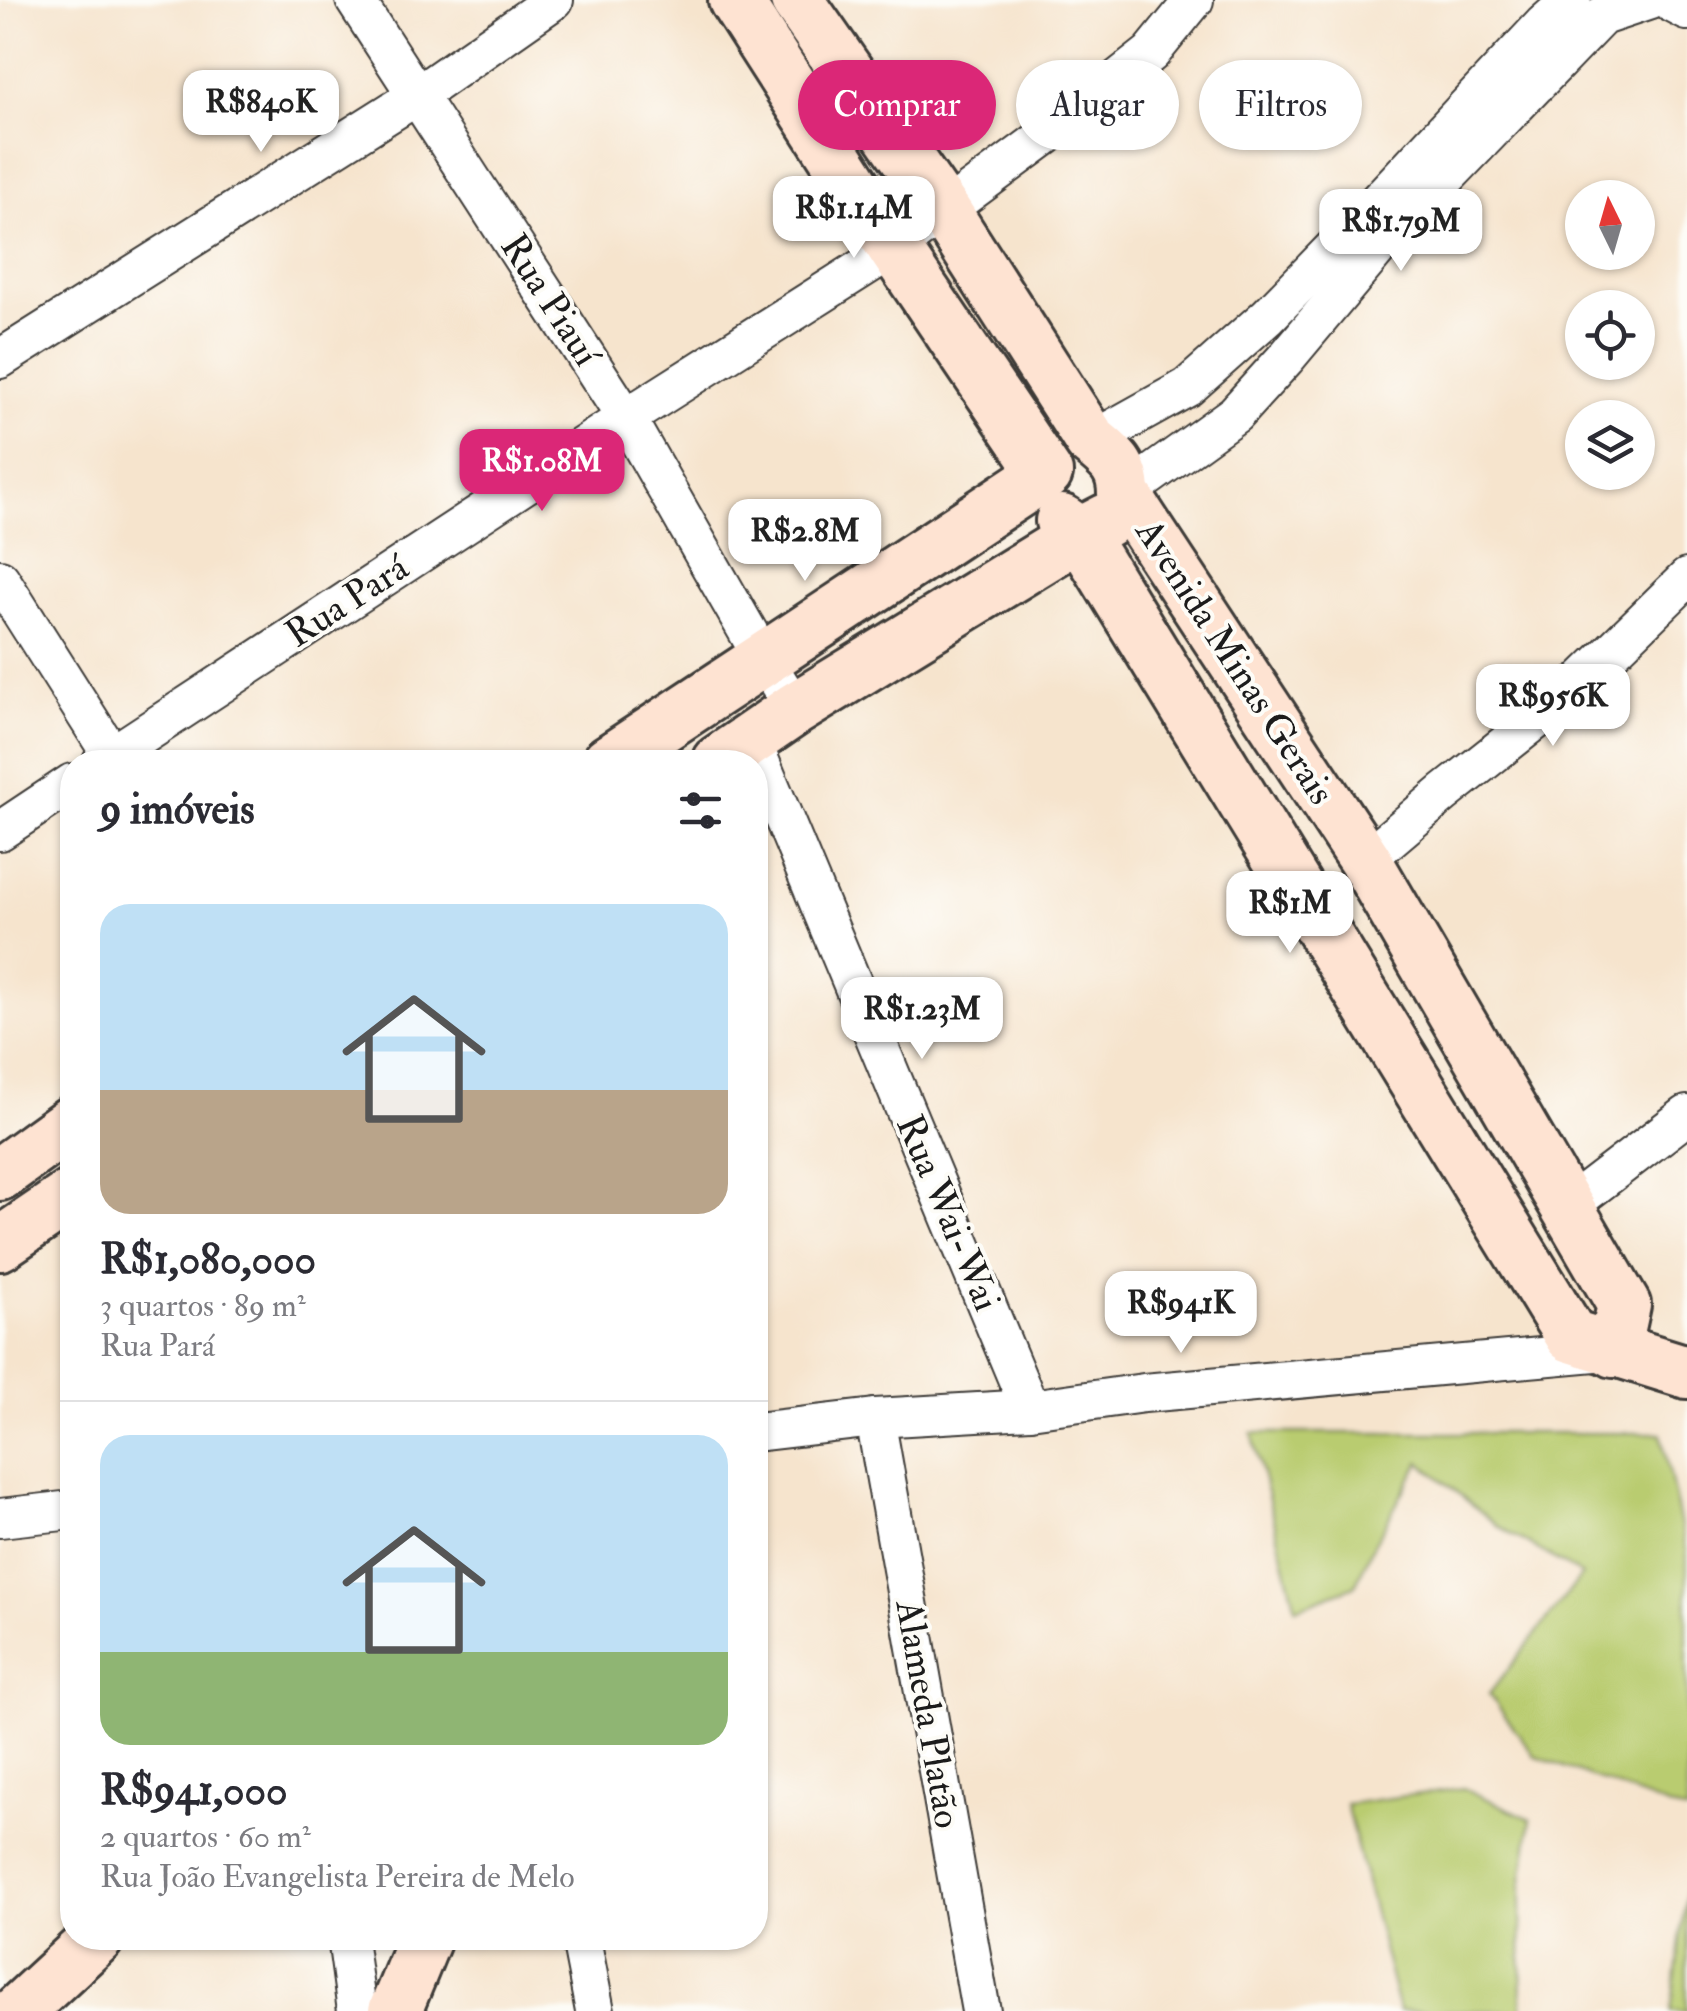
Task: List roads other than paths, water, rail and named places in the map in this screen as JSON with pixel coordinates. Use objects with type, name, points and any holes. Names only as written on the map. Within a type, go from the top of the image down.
[{"type":"street","name":"Rua Piauí","points":[[355,0],[626,418],[764,660],[796,708]]},
{"type":"street","points":[[0,359],[418,95],[554,0]]},
{"type":"street","name":"Avenida Minas Gerais","points":[[735,0],[894,248],[1087,487],[1365,860],[1624,1305],[1592,1343],[1087,487],[944,211],[798,0]]},
{"type":"street","name":"Rua Pará","points":[[125,750],[626,418],[894,248],[1151,52],[1194,0]]},
{"type":"street","points":[[735,750],[1087,487],[1188,387],[1268,316],[1571,0]]},
{"type":"street","points":[[626,750],[764,660],[1087,487],[1235,414],[1379,247],[1602,16],[1650,0]]},
{"type":"street","points":[[1666,0],[1687,11]]},
{"type":"street","points":[[1365,860],[1564,698],[1687,578]]},
{"type":"street","points":[[0,579],[104,750]]},
{"type":"street","points":[[0,831],[60,790]]},
{"type":"street","name":"Rua Wai-Wai","points":[[768,827],[1030,1409]]},
{"type":"street","points":[[1567,1207],[1687,1115]]},
{"type":"street","points":[[0,1174],[60,1131]]},
{"type":"street","points":[[0,1244],[60,1203]]},
{"type":"street","points":[[768,1430],[876,1418],[1030,1409],[1592,1343],[1687,1372]]},
{"type":"street","name":"Alameda Platão","points":[[876,1418],[981,2011]]},
{"type":"street","points":[[0,1518],[60,1511]]},
{"type":"street","points":[[18,2011],[84,1950]]},
{"type":"street","points":[[349,1950],[357,2011]]},
{"type":"street","points":[[368,2011],[396,1950]]},
{"type":"street","points":[[395,2011],[420,1950]]},
{"type":"street","points":[[584,1950],[595,2011]]}]
